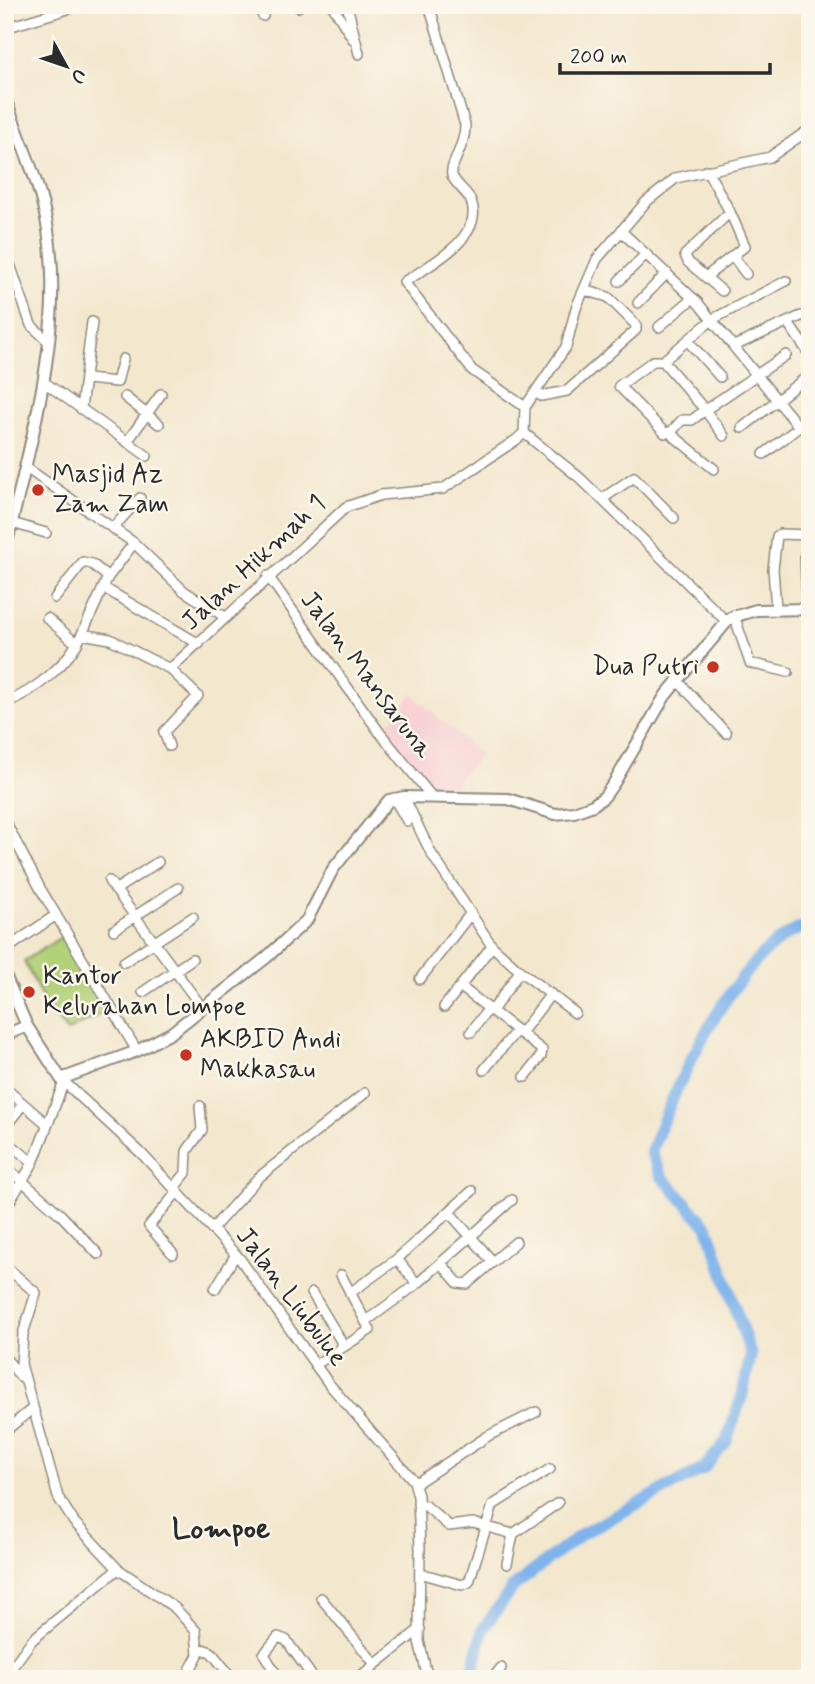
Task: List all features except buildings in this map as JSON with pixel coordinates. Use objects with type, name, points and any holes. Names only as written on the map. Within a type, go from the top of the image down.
[{"type":"street","points":[[5,28],[81,5]]},
{"type":"street","points":[[257,5],[263,16]]},
{"type":"street","points":[[332,5],[348,34],[355,39]]},
{"type":"street","points":[[347,5],[359,54]]},
{"type":"street","points":[[429,5],[465,125],[466,138],[453,163],[452,176],[472,207],[467,231],[460,242],[404,282],[472,370],[525,407]]},
{"type":"street","points":[[5,98],[48,229],[48,341],[44,382],[5,551]]},
{"type":"street","points":[[788,672],[751,664],[730,618],[601,499],[524,433],[525,407],[566,347],[584,290],[597,260],[621,230],[664,186],[676,178],[769,157],[808,134]]},
{"type":"street","points":[[707,170],[745,244],[707,276]]},
{"type":"street","points":[[722,291],[688,262],[685,255],[730,212]]},
{"type":"street","points":[[621,230],[713,320],[799,427]]},
{"type":"street","points":[[6,253],[31,325],[48,341]]},
{"type":"street","points":[[619,281],[646,254]]},
{"type":"street","points":[[733,256],[746,274]]},
{"type":"street","points":[[638,303],[667,274]]},
{"type":"street","points":[[714,470],[670,433],[665,433],[619,387],[653,361],[663,361],[713,320],[786,281]]},
{"type":"street","points":[[536,392],[541,396],[567,391],[636,330],[636,325],[612,300],[584,290]]},
{"type":"street","points":[[659,327],[693,298]]},
{"type":"street","points":[[734,345],[801,316]]},
{"type":"street","points":[[81,409],[92,322]]},
{"type":"street","points":[[788,323],[810,355]]},
{"type":"street","points":[[688,341],[720,377]]},
{"type":"street","points":[[670,433],[682,419],[692,420],[786,355]]},
{"type":"street","points":[[86,379],[117,382],[123,359]]},
{"type":"street","points":[[663,361],[724,436]]},
{"type":"street","points":[[742,428],[804,379]]},
{"type":"street","points":[[44,382],[147,456]]},
{"type":"street","points":[[127,442],[161,394]]},
{"type":"street","points":[[125,397],[159,424]]},
{"type":"street","points":[[764,454],[810,419]]},
{"type":"street","name":"Jalan Hikmah 1","points":[[170,669],[346,507],[381,495],[443,489],[524,433]]},
{"type":"street","points":[[25,467],[134,543],[184,591],[225,617]]},
{"type":"street","points":[[601,499],[634,477],[674,518]]},
{"type":"street","points":[[113,528],[140,498]]},
{"type":"street","points":[[9,525],[46,533]]},
{"type":"street","points":[[776,609],[773,569],[777,536],[810,535]]},
{"type":"street","points":[[5,703],[26,693],[63,662],[77,644],[108,577],[134,543]]},
{"type":"street","points":[[5,1209],[33,1163],[62,1081],[137,1051],[171,1033],[304,924],[337,864],[386,803],[399,797],[508,799],[555,814],[574,812],[593,805],[607,793],[677,680],[730,618],[776,609],[808,609],[805,554]]},
{"type":"street","points":[[55,598],[83,562],[92,564],[108,577]]},
{"type":"street","name":"Jalan Mansaruna","points":[[268,576],[380,733],[432,797]]},
{"type":"street","points":[[104,588],[199,643]]},
{"type":"street","points":[[47,618],[77,644]]},
{"type":"street","points":[[82,634],[110,639],[170,669],[198,696],[164,732],[169,746]]},
{"type":"street","points":[[677,680],[726,733]]},
{"type":"street","points":[[399,797],[423,846],[431,853],[492,946],[575,1013]]},
{"type":"street","points":[[5,821],[8,834],[137,1051]]},
{"type":"street","points":[[158,862],[112,885],[203,1009]]},
{"type":"street","points":[[114,930],[136,918],[178,887]]},
{"type":"street","points":[[420,979],[471,914]]},
{"type":"street","points":[[5,950],[56,915]]},
{"type":"street","points":[[124,962],[193,917]]},
{"type":"street","points":[[444,1007],[492,946]]},
{"type":"street","points":[[143,992],[192,959]]},
{"type":"street","points":[[471,1032],[520,971]]},
{"type":"street","points":[[5,975],[27,1026],[62,1081]]},
{"type":"street","points":[[461,987],[543,1053],[525,1077]]},
{"type":"street","points":[[484,1070],[551,994]]},
{"type":"street","points":[[5,1035],[27,1026]]},
{"type":"street","name":"Jalan Liubulue","points":[[62,1081],[213,1227],[236,1254],[315,1365],[415,1484]]},
{"type":"street","points":[[5,1088],[47,1125]]},
{"type":"street","points":[[213,1227],[258,1178],[365,1093]]},
{"type":"street","points":[[5,1127],[23,1104]]},
{"type":"street","points":[[173,1254],[149,1226],[186,1173],[186,1152],[202,1130],[200,1106]]},
{"type":"street","points":[[5,1151],[14,1147],[33,1163]]},
{"type":"street","points":[[5,1166],[23,1180],[98,1254]]},
{"type":"street","points":[[351,1293],[397,1259],[472,1191]]},
{"type":"street","points":[[366,1321],[417,1284],[512,1200]]},
{"type":"street","points":[[449,1212],[493,1262]]},
{"type":"street","points":[[441,1263],[458,1283],[466,1284],[516,1242]]},
{"type":"street","points":[[215,1289],[236,1254]]},
{"type":"street","points":[[397,1259],[417,1284]]},
{"type":"street","points":[[5,1266],[37,1296],[23,1334],[23,1379],[58,1497],[74,1522],[118,1569],[162,1598],[189,1623],[198,1636],[199,1648],[185,1679]]},
{"type":"street","points":[[315,1365],[370,1330],[341,1275]]},
{"type":"street","points":[[312,1293],[344,1346]]},
{"type":"street","points":[[5,1358],[23,1379]]},
{"type":"street","points":[[5,1430],[32,1409]]},
{"type":"street","points":[[428,1679],[421,1656],[421,1573],[415,1484],[488,1436],[536,1412]]},
{"type":"street","points":[[421,1573],[462,1585],[468,1582],[494,1504],[550,1469]]},
{"type":"street","points":[[508,1564],[513,1534],[558,1503]]},
{"type":"street","points":[[418,1504],[426,1506],[449,1526],[473,1523],[513,1534]]},
{"type":"street","points":[[5,1677],[33,1640],[118,1569]]},
{"type":"street","points":[[321,1598],[374,1664]]},
{"type":"street","points":[[357,1679],[420,1629]]},
{"type":"street","points":[[279,1679],[264,1654],[278,1637],[286,1640],[314,1679]]},
{"type":"street","points":[[199,1648],[211,1652],[233,1679]]},
{"type":"street","points":[[492,1679],[501,1668]]},
{"type":"shaded area","points":[[412,694],[481,755],[460,777],[455,794],[434,790],[384,730]]},
{"type":"green space","points":[[63,936],[110,1009],[67,1032],[44,1002],[24,961]]},
{"type":"waterway","points":[[471,1679],[483,1629],[513,1587],[583,1533],[703,1469],[726,1442],[742,1396],[751,1355],[708,1227],[662,1177],[651,1152],[693,1057],[712,1021],[735,987],[758,959],[784,937],[810,925]]},
{"type":"place","name":"Masjid Az Zam Zam","points":[[38,490]]},
{"type":"place","name":"Dua Putri","points":[[713,667]]},
{"type":"place","name":"Kantor Kelurahan Lompoe","points":[[29,992]]},
{"type":"place","name":"AKBID Andi Makkasau","points":[[186,1055]]},
{"type":"district","name":"Lompoe","points":[[221,1529]]}]
